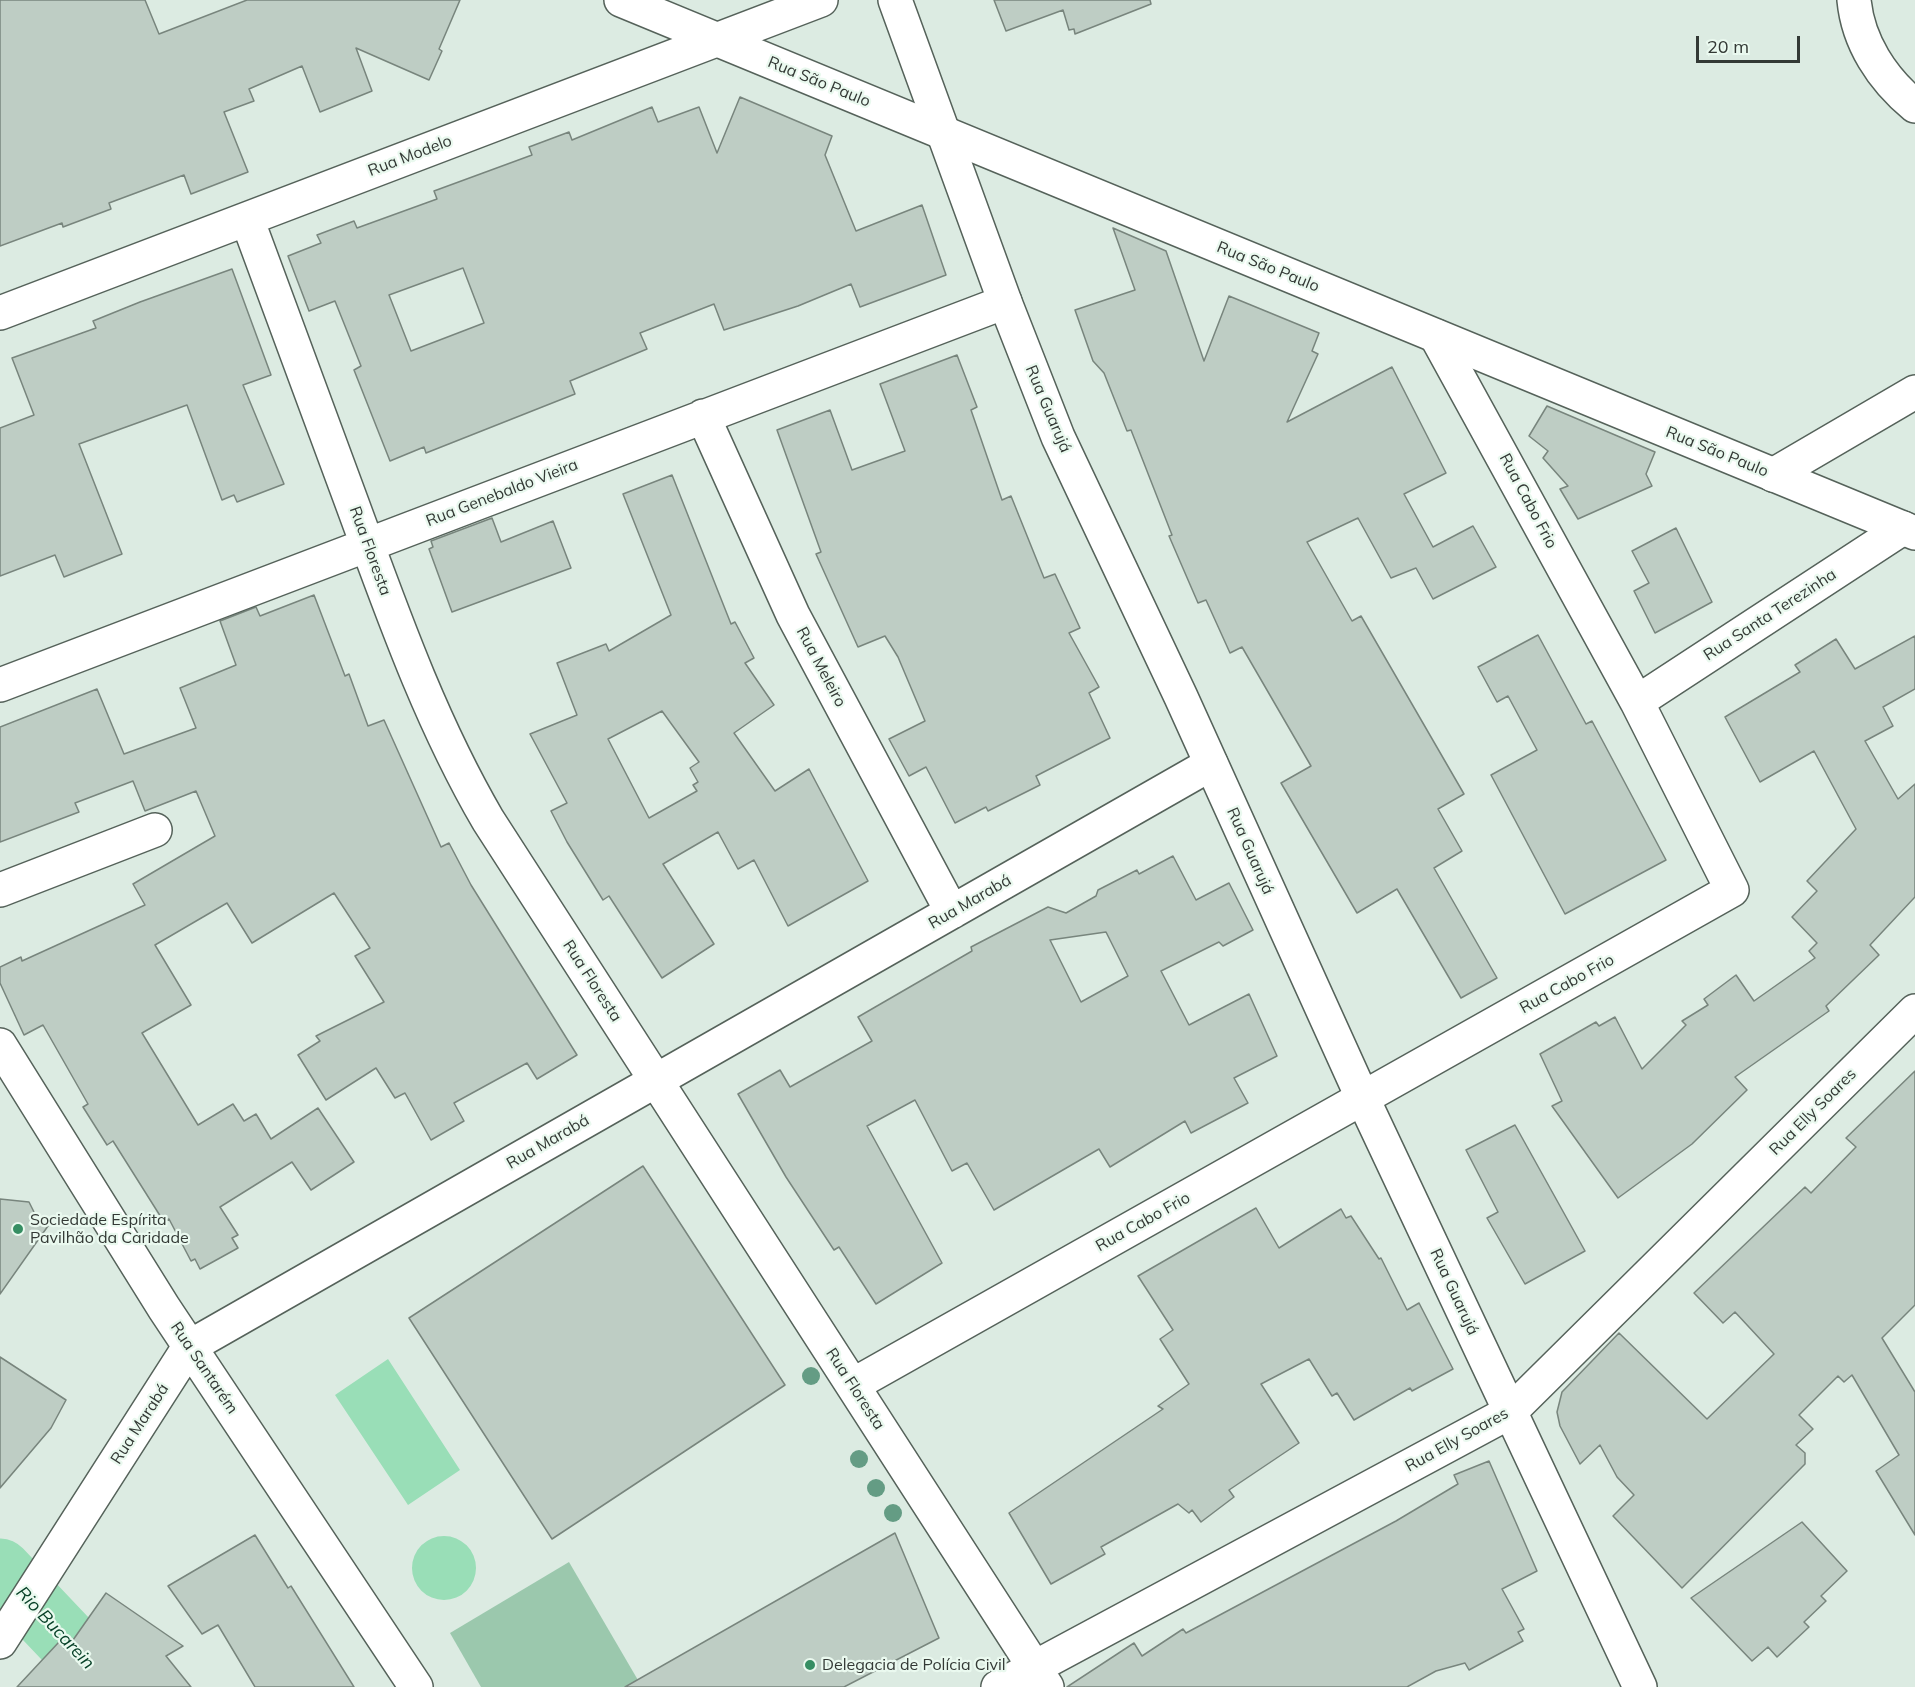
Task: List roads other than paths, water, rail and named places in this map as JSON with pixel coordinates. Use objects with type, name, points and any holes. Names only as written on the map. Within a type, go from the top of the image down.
[{"type":"street","name":"Rua São Paulo","points":[[621,0],[1909,530]]},
{"type":"street","name":"Rua Modelo","points":[[0,313],[821,0]]},
{"type":"street","name":"Rua Guarujá","points":[[895,0],[1005,302],[1058,437],[1211,764],[1363,1099],[1640,1687]]},
{"type":"street","points":[[1854,0],[1866,49],[1900,94],[1915,106]]},
{"type":"street","name":"Rua Floresta","points":[[247,219],[366,545],[437,724],[460,771],[488,820],[1041,1677]]},
{"type":"street","name":"Rua Genebaldo Vieira","points":[[0,685],[1005,302]]},
{"type":"street","name":"Rua Cabo Frio","points":[[853,1385],[1732,891],[1637,702],[1436,336]]},
{"type":"street","points":[[1773,475],[1915,392]]},
{"type":"street","name":"Rua Meleiro","points":[[703,417],[793,615],[952,912]]},
{"type":"street","name":"Rua Santa Terezinha","points":[[1637,702],[1909,530]]},
{"type":"street","name":"Rua Marabá","points":[[8,1629],[189,1347],[1211,764]]},
{"type":"street","points":[[0,890],[155,830]]},
{"type":"street","name":"Rua Elly Soares","points":[[998,1687],[1041,1677],[1510,1412],[1915,1011]]},
{"type":"street","name":"Rua Santarém","points":[[0,1045],[189,1347],[416,1687]]},
{"type":"waterway","name":"Rio Bucarein","points":[[0,1570],[111,1687]]},
{"type":"place","name":"Sociedade Espírita Pavilhão da Caridade","points":[[18,1229]]},
{"type":"place","name":"Delegacia de Polícia Civil","points":[[810,1665]]}]
